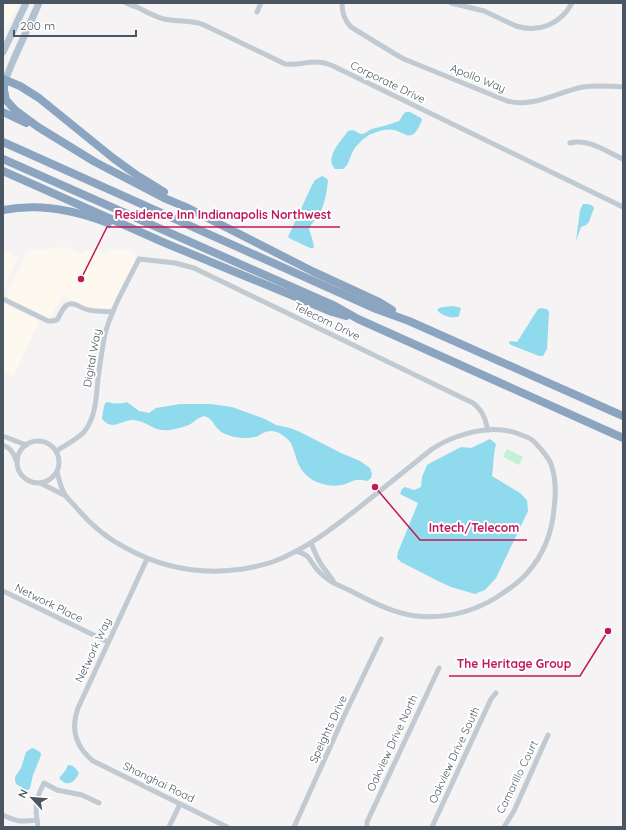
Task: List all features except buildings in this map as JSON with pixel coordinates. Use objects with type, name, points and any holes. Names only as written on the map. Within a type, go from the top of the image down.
[{"type":"highway","points":[[188,208],[119,163],[39,98],[14,84],[3,82],[6,100],[11,107],[38,127],[78,153],[164,198],[188,208],[314,272],[379,302],[409,321]]},
{"type":"highway","points":[[3,112],[38,127]]},
{"type":"highway","points":[[3,142],[376,309],[409,321],[623,416]]},
{"type":"highway","points":[[3,158],[335,306],[358,319],[623,438]]},
{"type":"highway","points":[[3,171],[165,243],[332,312],[358,319]]},
{"type":"highway","points":[[10,209],[44,208],[77,213],[100,219],[165,243]]},
{"type":"main road","points":[[3,52],[26,3]]},
{"type":"main road","points":[[3,82],[39,3]]},
{"type":"street","name":"Corporate Drive","points":[[126,3],[133,6],[136,5],[163,19],[200,23],[285,64],[316,61],[331,65],[623,208]]},
{"type":"street","points":[[257,12],[261,3]]},
{"type":"street","name":"Apollo Way","points":[[342,3],[343,14],[352,28],[399,56],[509,101],[520,103],[533,102],[586,87],[623,86]]},
{"type":"street","points":[[451,3],[484,11],[516,26],[526,28],[542,28],[552,24],[563,16],[572,3]]},
{"type":"street","points":[[570,143],[579,141],[588,143],[623,159]]},
{"type":"street","name":"Digital Way","points":[[56,451],[82,433],[87,428],[91,420],[95,408],[99,369],[104,341],[113,312],[139,259]]},
{"type":"street","name":"Telecom Drive","points":[[139,259],[175,263],[194,268],[422,378],[473,403],[484,414],[488,430]]},
{"type":"street","points":[[3,299],[48,321],[56,320],[64,307],[70,304],[86,309],[113,312]]},
{"type":"street","points":[[57,472],[60,484],[66,496],[83,516],[100,531],[121,546],[148,559],[170,566],[188,570],[210,572],[240,569],[276,561],[311,543],[328,532],[437,446],[461,435],[488,430],[518,433],[532,440],[543,452],[550,463],[554,477],[555,493],[553,523],[547,540],[538,557],[525,576],[508,590],[486,604],[470,610],[438,616],[415,616],[392,610],[326,579],[308,556],[296,551]]},
{"type":"street","points":[[3,436],[26,445]]},
{"type":"street","points":[[3,445],[8,447],[14,454],[17,461],[18,471],[23,478],[36,484],[50,480],[57,472],[60,462],[59,456],[52,446],[43,441],[35,441],[26,445],[20,450],[17,461]]},
{"type":"street","points":[[41,483],[66,496]]},
{"type":"street","points":[[311,543],[320,563],[332,578],[334,583]]},
{"type":"street","name":"Network Way","points":[[84,752],[78,744],[75,736],[75,715],[148,559]]},
{"type":"street","name":"Network Place","points":[[3,591],[108,642]]},
{"type":"street","name":"Speights Drive","points":[[294,827],[342,720],[381,639]]},
{"type":"street","name":"Oakview Drive North","points":[[367,827],[366,822],[438,668]]},
{"type":"street","name":"Oakview Drive South","points":[[432,827],[491,699],[496,693]]},
{"type":"street","name":"Camarillo Court","points":[[504,827],[514,811],[548,735]]},
{"type":"street","name":"Shanghai Road","points":[[84,752],[93,760],[227,827]]},
{"type":"street","points":[[38,827],[36,802],[38,794],[44,783],[57,790],[82,794],[99,803]]},
{"type":"street","points":[[169,827],[180,804]]},
{"type":"street","points":[[3,815],[20,822],[37,820]]},
{"type":"shaded area","points":[[3,3],[19,3],[3,31]]},
{"type":"shaded area","points":[[67,247],[83,254],[86,250],[95,250],[105,255],[109,248],[135,252],[134,263],[112,307],[90,308],[62,296],[49,319],[9,299],[6,295],[28,251]]},
{"type":"shaded area","points":[[10,252],[17,257],[16,263],[3,288],[3,253]]},
{"type":"shaded area","points":[[3,303],[38,320],[39,322],[14,375],[12,376],[3,371]]},
{"type":"green space","points":[[507,449],[523,457],[519,465],[503,457]]},
{"type":"water","points":[[406,112],[410,112],[422,120],[418,129],[412,135],[409,136],[398,131],[388,130],[369,135],[355,148],[348,164],[343,169],[335,169],[332,165],[332,155],[348,131],[353,130],[363,134],[372,129],[399,121]]},
{"type":"water","points":[[322,176],[328,180],[326,193],[320,213],[309,229],[314,247],[310,248],[288,237],[312,185],[315,180]]},
{"type":"water","points":[[583,204],[591,205],[594,208],[589,222],[581,227],[576,241],[580,210]]},
{"type":"water","points":[[452,306],[461,308],[459,316],[447,316],[441,314],[437,310],[442,307]]},
{"type":"water","points":[[538,309],[547,309],[549,312],[547,349],[543,356],[539,356],[509,343],[510,341],[517,342]]},
{"type":"water","points":[[108,402],[118,404],[127,402],[139,411],[149,413],[156,408],[180,404],[211,404],[232,407],[265,419],[276,425],[300,432],[360,461],[370,468],[372,474],[371,478],[367,481],[356,480],[335,486],[317,482],[303,472],[299,466],[290,442],[280,433],[269,431],[251,438],[232,436],[219,430],[211,420],[205,416],[189,425],[170,430],[159,430],[134,420],[114,425],[106,423],[102,419],[105,403]]},
{"type":"water","points":[[490,439],[496,444],[492,476],[520,493],[527,500],[528,511],[496,578],[485,590],[475,594],[451,587],[438,581],[401,562],[397,558],[398,552],[418,503],[400,494],[402,489],[405,487],[414,490],[421,487],[422,477],[427,465],[461,447],[471,448]]},
{"type":"water","points":[[32,748],[41,754],[28,791],[16,784],[15,777],[21,768],[26,752]]},
{"type":"water","points":[[68,765],[74,767],[79,773],[73,781],[70,783],[65,783],[59,778]]},
{"type":"place","name":"Residence Inn Indianapolis Northwest","points":[[81,279]]},
{"type":"place","name":"Intech/Telecom","points":[[375,487]]},
{"type":"place","name":"The Heritage Group","points":[[608,631]]}]
